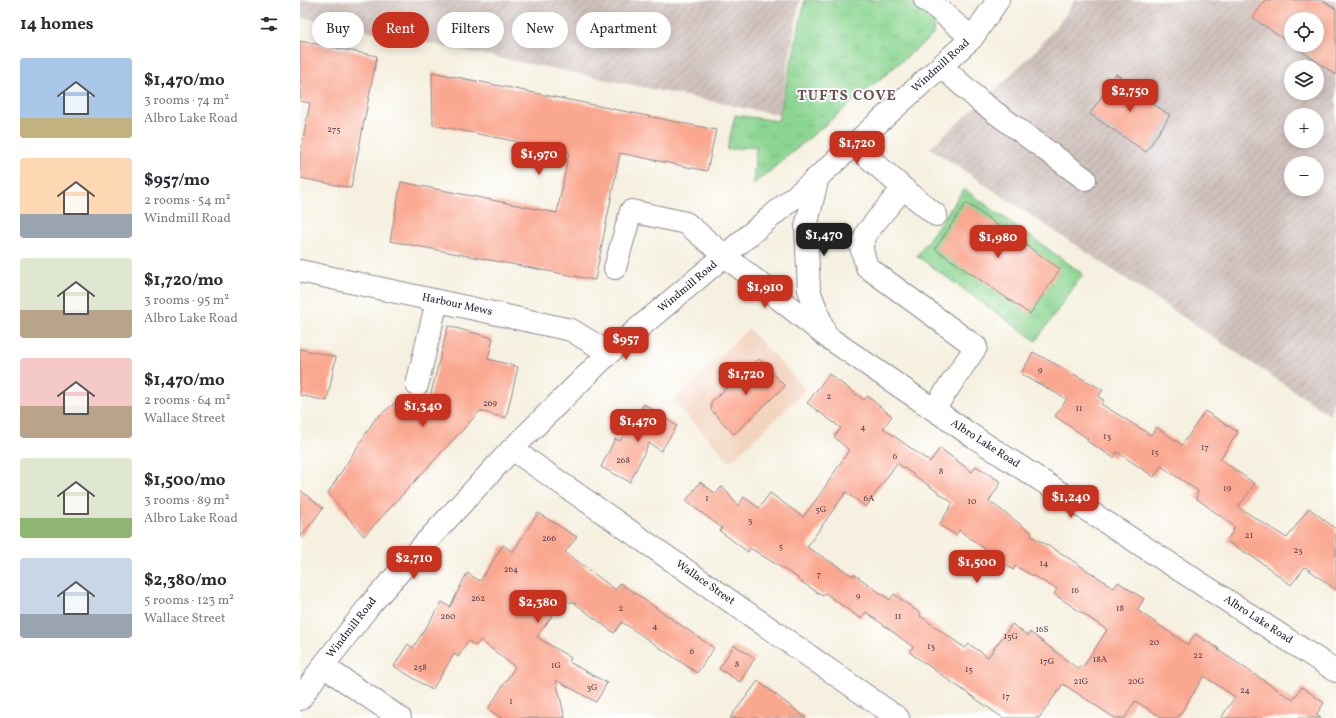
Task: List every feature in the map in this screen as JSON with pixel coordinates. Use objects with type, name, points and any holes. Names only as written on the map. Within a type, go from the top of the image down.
[{"type":"main road","points":[[925,0],[972,38]]},
{"type":"main road","name":"Windmill Road","points":[[300,699],[369,606],[512,449],[609,353],[818,177],[972,38],[998,0]]},
{"type":"main road","points":[[941,66],[980,102],[1085,179]]},
{"type":"main road","points":[[854,145],[936,215]]},
{"type":"main road","points":[[818,177],[806,227],[809,290],[826,336]]},
{"type":"main road","points":[[903,188],[867,232],[860,247],[867,266],[976,347],[934,409]]},
{"type":"main road","name":"Albro Lake Road","points":[[615,268],[631,211],[686,222],[725,256],[826,336],[978,440],[1336,671]]},
{"type":"main road","name":"Harbour Mews","points":[[300,271],[571,330],[609,353]]},
{"type":"main road","points":[[417,385],[437,301]]},
{"type":"main road","name":"Wallace Street","points":[[512,449],[898,718]]},
{"type":"main road","points":[[323,666],[400,718]]},
{"type":"shaded area","points":[[300,0],[800,0],[779,115],[452,48],[504,48],[504,12],[437,12],[437,45],[429,43],[429,12],[372,12],[372,32],[364,30],[364,12],[312,12],[312,19],[300,17]]},
{"type":"shaded area","points":[[1074,0],[1336,0],[1336,393],[1330,415],[930,148],[1001,84],[1037,49],[1067,13]]},
{"type":"shaded area","points":[[749,329],[806,390],[730,462],[673,401]]},
{"type":"green space","points":[[805,0],[907,0],[934,18],[933,35],[753,184],[756,146],[727,150],[735,115],[778,121]]},
{"type":"green space","points":[[964,189],[1083,274],[1036,341],[917,256]]},
{"type":"building","points":[[1265,0],[1322,0],[1336,9],[1336,75],[1324,67],[1324,60],[1314,60],[1303,52],[1324,52],[1324,12],[1284,12],[1284,39],[1253,18]]},
{"type":"building","points":[[300,41],[312,43],[312,48],[336,48],[377,56],[351,188],[300,178],[300,156],[310,103],[300,101]]},
{"type":"building","points":[[432,72],[716,130],[707,171],[620,153],[595,280],[390,241],[401,182],[557,213],[569,152],[433,125]]},
{"type":"building","points":[[1116,74],[1149,96],[1147,100],[1170,115],[1146,152],[1090,114]]},
{"type":"building","points":[[966,203],[1060,269],[1030,314],[935,249]]},
{"type":"building","points":[[448,326],[493,338],[488,359],[518,367],[506,418],[480,411],[364,536],[328,493],[375,419],[396,402],[428,405]]},
{"type":"building","points":[[300,349],[336,357],[327,401],[300,395]]},
{"type":"building","points":[[1033,352],[1103,390],[1098,397],[1104,400],[1101,404],[1151,435],[1156,427],[1182,445],[1205,411],[1238,432],[1220,459],[1255,484],[1238,507],[1287,538],[1309,508],[1336,529],[1336,590],[1305,567],[1291,585],[1262,563],[1227,541],[1235,527],[1196,498],[1198,491],[1161,466],[1154,477],[1117,452],[1114,458],[1087,441],[1088,439],[1055,416],[1067,399],[1021,374]]},
{"type":"building","points":[[759,359],[785,386],[734,434],[711,410],[711,402]]},
{"type":"building","points":[[829,374],[864,400],[867,396],[892,416],[883,428],[930,462],[940,448],[972,472],[976,466],[1001,482],[989,501],[1032,533],[1031,536],[1061,553],[1114,588],[1118,582],[1144,599],[1137,610],[1188,645],[1195,634],[1293,700],[1302,687],[1324,703],[1316,715],[1321,718],[1221,718],[1235,697],[1204,676],[1178,718],[1163,718],[1135,701],[1125,718],[1115,718],[1063,684],[1039,718],[1003,718],[909,652],[913,647],[866,612],[861,619],[825,593],[823,596],[797,579],[798,578],[750,548],[748,552],[720,531],[722,528],[686,501],[700,482],[716,494],[722,486],[738,506],[744,497],[759,508],[770,493],[803,517],[821,493],[849,450],[834,437],[841,428],[807,403]],"holes":[[[897,463],[953,503],[939,525],[956,535],[959,530],[1013,570],[1015,566],[1057,589],[1054,594],[1107,630],[1083,667],[1080,666],[1078,669],[1030,632],[1028,636],[1012,624],[988,657],[969,644],[965,648],[920,616],[921,614],[894,594],[890,600],[854,574],[853,576],[807,547],[846,492],[866,507]]]},
{"type":"building","points":[[644,404],[677,426],[661,451],[649,443],[630,482],[601,467],[615,439],[620,441]]},
{"type":"building","points":[[300,490],[323,508],[300,538]]},
{"type":"building","points":[[538,513],[577,537],[565,552],[616,590],[620,583],[714,648],[697,673],[622,622],[614,633],[572,601],[571,603],[564,599],[537,637],[571,658],[569,662],[607,683],[596,702],[556,680],[565,718],[501,718],[488,709],[515,667],[480,640],[476,646],[468,641],[458,657],[454,654],[432,690],[394,666],[408,644],[413,648],[442,602],[450,607],[467,573],[480,581],[503,545],[513,552]]},
{"type":"building","points":[[734,645],[755,658],[740,682],[719,669]]},
{"type":"building","points":[[758,681],[806,718],[730,718]]},
{"type":"district","name":"TUFTS COVE","points":[[847,96]]}]
